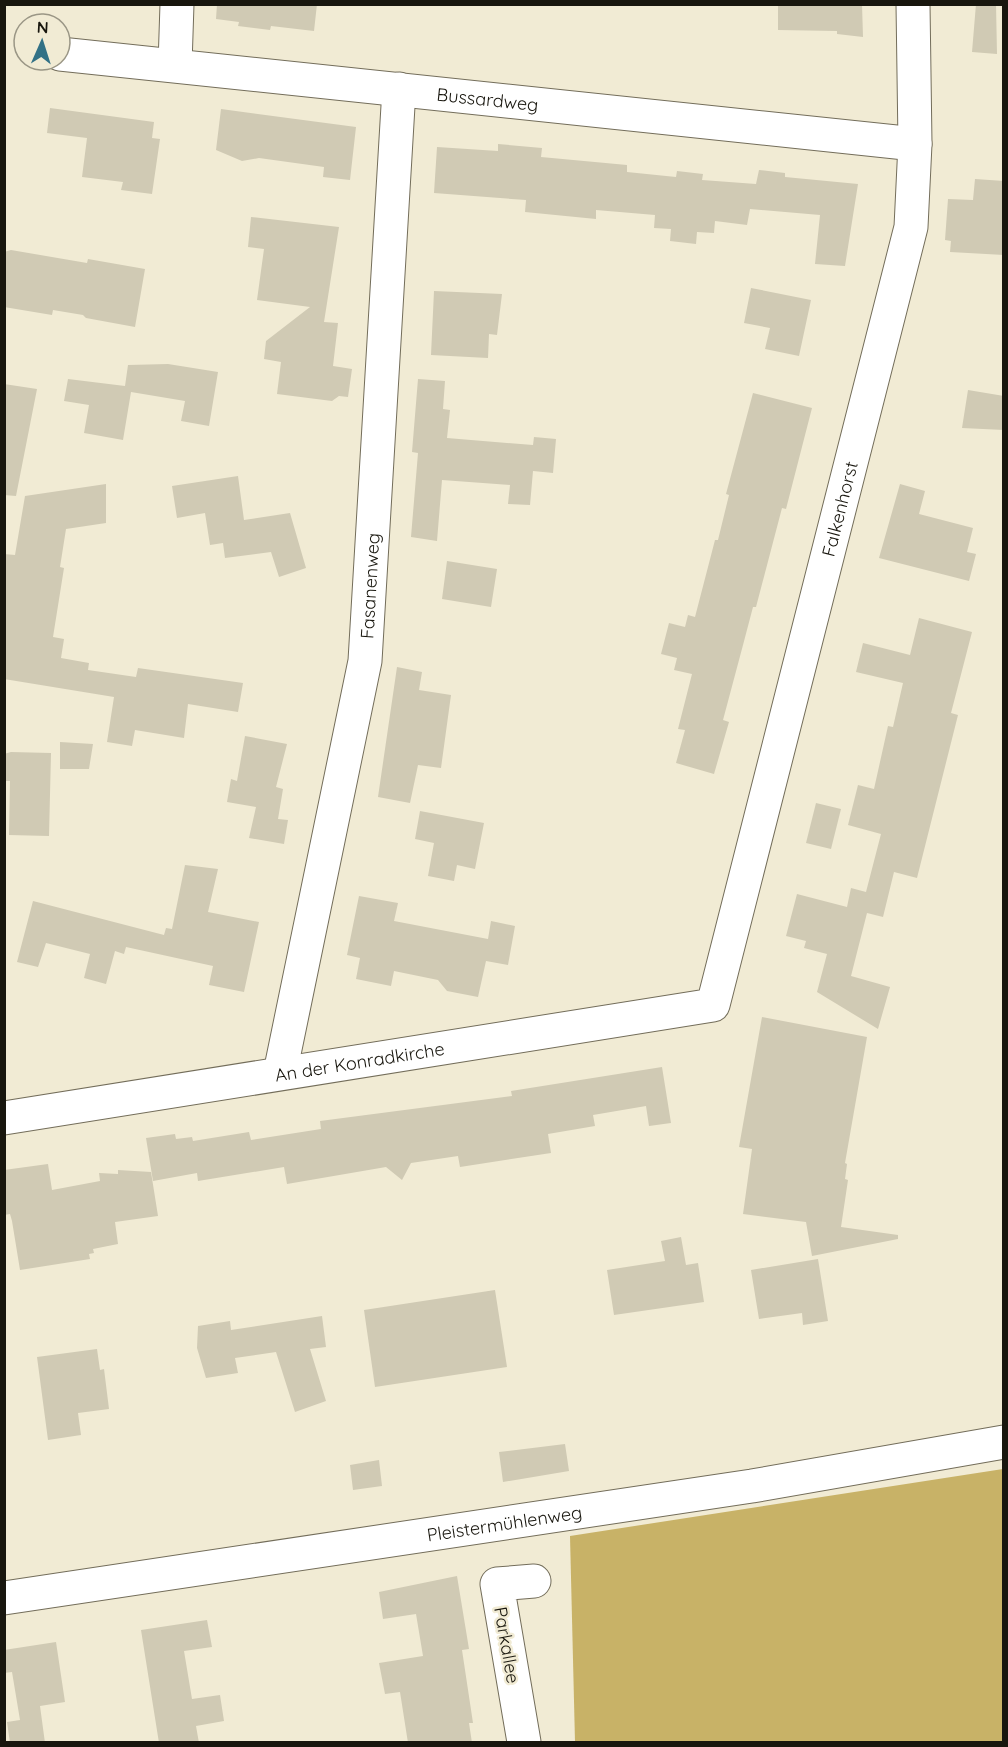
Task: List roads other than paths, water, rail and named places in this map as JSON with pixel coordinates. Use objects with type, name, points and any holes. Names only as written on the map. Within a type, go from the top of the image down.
[{"type":"street","points":[[174,65],[177,4]]},
{"type":"street","name":"Falkenhorst","points":[[713,1005],[910,227],[915,144],[913,4]]},
{"type":"street","name":"Bussardweg","points":[[72,55],[915,144]]},
{"type":"street","name":"Fasanenweg","points":[[280,1073],[365,660],[399,89]]},
{"type":"street","name":"An der Konradkirche","points":[[4,1118],[713,1005]]},
{"type":"street","name":"Pleistermühlenweg","points":[[4,1598],[752,1486],[1004,1443]]},
{"type":"street","name":"Parkallee","points":[[524,1743],[497,1584],[534,1581]]}]
